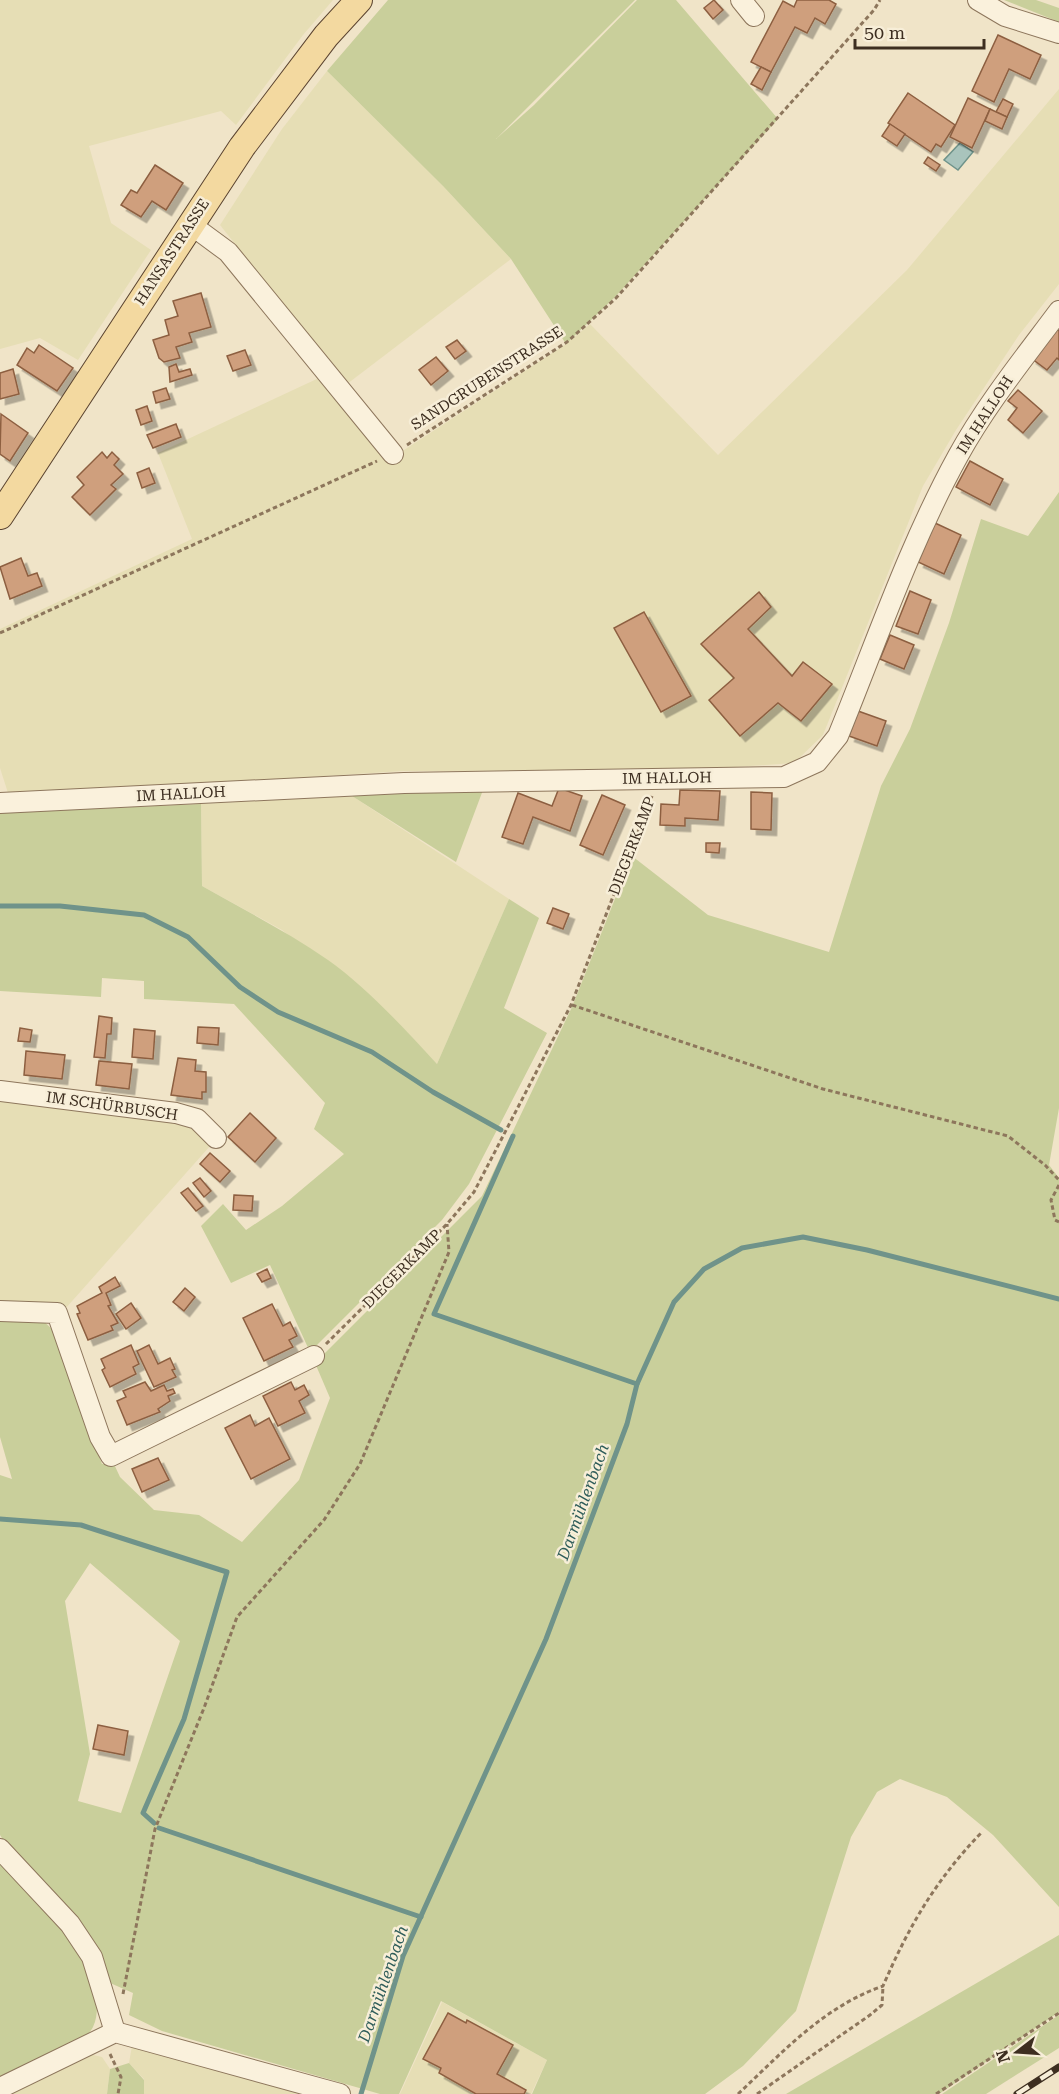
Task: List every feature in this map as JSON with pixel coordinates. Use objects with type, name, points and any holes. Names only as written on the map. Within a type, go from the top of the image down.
[{"type":"main road","name":"HANSASTRASSE","points":[[0,516],[242,147],[319,45],[359,0]]},
{"type":"street","points":[[741,0],[754,16]]},
{"type":"street","points":[[978,0],[1005,16],[1059,33]]},
{"type":"street","points":[[190,224],[228,252],[393,454]]},
{"type":"street","name":"IM HALLOH","points":[[0,803],[404,783],[659,777],[784,777],[817,762],[838,736],[936,497],[959,454],[1004,385],[1059,311]]},
{"type":"street","name":"IM SCHÜRBUSCH","points":[[0,1091],[176,1113],[197,1119],[216,1138]]},
{"type":"street","points":[[0,1311],[57,1313],[100,1437],[111,1456],[314,1356]]},
{"type":"street","points":[[0,1850],[70,1924],[92,1957],[109,2035]]},
{"type":"street","points":[[0,2088],[109,2035],[340,2094]]},
{"type":"path","name":"SANDGRUBENSTRASSE","points":[[0,633],[393,454],[567,342],[616,298],[867,19],[880,0]]},
{"type":"path","name":"DIEGERKAMP","points":[[314,1356],[447,1224],[474,1192],[571,1005],[659,777]]},
{"type":"path","points":[[571,1005],[823,1089],[1008,1136],[1045,1165],[1059,1180]]},
{"type":"path","points":[[1059,1185],[1051,1200],[1054,1220],[1059,1222]]},
{"type":"path","points":[[118,2094],[121,2077],[109,2035],[155,1829],[204,1708],[237,1617],[324,1520],[360,1464],[449,1252],[447,1224]]},
{"type":"path","points":[[757,2094],[870,2015],[882,2004],[883,1986],[922,1906],[958,1856],[981,1833]]},
{"type":"path","points":[[738,2094],[809,2028],[854,1996],[883,1986]]},
{"type":"path","points":[[936,2094],[1059,2013]]},
{"type":"shaded area","points":[[0,0],[333,0],[303,35],[236,125],[221,111],[89,146],[111,223],[151,250],[78,360],[40,338],[0,349]]},
{"type":"shaded area","points":[[327,71],[443,186],[511,259],[347,384],[220,225],[282,129]]},
{"type":"shaded area","points":[[1059,89],[1059,284],[1019,335],[956,430],[923,486],[823,735],[794,763],[690,770],[403,771],[9,796],[0,768],[0,629],[192,539],[158,453],[321,377],[401,452],[566,344],[590,324],[718,455],[907,270]]},
{"type":"shaded area","points":[[352,796],[509,899],[437,1064],[405,1030],[282,930],[202,886],[201,804]]},
{"type":"shaded area","points":[[0,1098],[176,1120],[195,1127],[210,1146],[65,1309],[0,1304]]},
{"type":"shaded area","points":[[442,2002],[547,2060],[531,2094],[400,2094]]},
{"type":"shaded area","points":[[132,2046],[308,2094],[144,2094],[144,2079],[129,2063]]},
{"type":"shaded area","points":[[89,2054],[102,2057],[110,2069],[107,2094],[5,2094]]},
{"type":"green space","points":[[388,0],[635,0],[496,139],[534,105],[637,0],[676,0],[778,119],[614,298],[566,344],[511,259],[443,186],[327,71]]},
{"type":"green space","points":[[1004,0],[1036,0],[1059,8],[1059,22]]},
{"type":"green space","points":[[1059,492],[1059,1108],[1049,1165],[1059,1178],[1059,1907],[993,1835],[947,1797],[900,1779],[877,1792],[851,1837],[796,2011],[743,2066],[705,2094],[532,2094],[547,2060],[441,2001],[399,2094],[380,2094],[162,2031],[129,2015],[133,1993],[94,1976],[96,2015],[93,2027],[87,2035],[65,2050],[0,2078],[0,1864],[15,1859],[0,1835],[0,1475],[12,1479],[0,1437],[0,1317],[42,1320],[52,1329],[102,1464],[113,1462],[120,1477],[154,1510],[199,1515],[242,1542],[299,1480],[330,1398],[315,1363],[482,1196],[572,1007],[632,856],[708,915],[829,952],[881,786],[910,729],[949,623],[981,519],[1028,536]],"holes":[[[90,1563],[180,1641],[121,1813],[78,1801],[90,1754],[65,1601]]]},
{"type":"green space","points":[[483,790],[456,862],[352,796]]},
{"type":"green space","points":[[201,804],[202,886],[266,921],[328,960],[385,1009],[437,1064],[509,899],[539,918],[504,1008],[547,1033],[469,1184],[442,1220],[310,1352],[270,1265],[231,1283],[201,1226],[223,1204],[246,1230],[282,1206],[344,1154],[314,1129],[325,1103],[234,1004],[144,999],[144,981],[102,978],[101,997],[0,991],[0,813]]},
{"type":"green space","points":[[1059,1935],[1059,2012],[939,2094],[786,2094]]},
{"type":"green space","points":[[1059,2015],[1059,2048],[986,2094],[942,2094]]},
{"type":"green space","points":[[129,2063],[144,2080],[144,2094],[107,2094],[110,2069]]},
{"type":"water","points":[[960,143],[973,152],[958,170],[944,160]]},
{"type":"building","points":[[714,0],[723,10],[713,19],[704,8]]},
{"type":"building","points":[[797,0],[829,0],[836,4],[825,24],[815,18],[807,33],[795,27],[771,72],[751,62],[783,1],[794,7]]},
{"type":"building","points":[[998,35],[1041,55],[1030,79],[1009,69],[994,102],[972,91]]},
{"type":"building","points":[[761,67],[771,72],[762,90],[751,84]]},
{"type":"building","points":[[908,93],[955,125],[941,147],[936,144],[931,152],[888,123]]},
{"type":"building","points":[[968,98],[990,109],[972,148],[950,137]]},
{"type":"building","points":[[1003,99],[1013,104],[1007,117],[996,112]]},
{"type":"building","points":[[990,109],[1007,117],[1002,129],[985,121]]},
{"type":"building","points":[[890,124],[905,134],[897,146],[882,136]]},
{"type":"building","points":[[928,157],[940,165],[936,171],[924,163]]},
{"type":"building","points":[[155,165],[183,183],[166,210],[152,201],[141,217],[121,205],[131,190],[137,193]]},
{"type":"building","points":[[201,293],[211,327],[189,333],[192,342],[176,347],[180,358],[164,362],[159,358],[153,340],[169,335],[165,320],[178,316],[173,301]]},
{"type":"building","points":[[1056,328],[1059,331],[1059,360],[1057,358],[1047,370],[1031,358]]},
{"type":"building","points":[[457,340],[466,351],[455,359],[446,347]]},
{"type":"building","points":[[39,345],[73,368],[57,391],[17,365],[27,348],[34,353]]},
{"type":"building","points":[[245,350],[251,365],[233,371],[227,356]]},
{"type":"building","points":[[436,357],[448,371],[431,385],[419,370]]},
{"type":"building","points":[[176,364],[179,372],[190,369],[192,375],[170,382],[169,367]]},
{"type":"building","points":[[13,369],[19,394],[0,399],[0,373]]},
{"type":"building","points":[[166,388],[170,399],[156,403],[153,392]]},
{"type":"building","points":[[1018,390],[1042,411],[1023,433],[1008,420],[1017,408],[1008,401]]},
{"type":"building","points":[[147,406],[152,421],[141,425],[136,410]]},
{"type":"building","points":[[1,414],[28,433],[10,461],[0,454]]},
{"type":"building","points":[[176,424],[181,437],[153,448],[147,435]]},
{"type":"building","points":[[102,452],[107,458],[112,452],[119,459],[114,465],[123,474],[111,485],[116,489],[90,515],[72,497],[84,485],[77,477]]},
{"type":"building","points":[[970,461],[1003,479],[990,505],[956,487]]},
{"type":"building","points":[[149,468],[155,483],[142,488],[137,473]]},
{"type":"building","points":[[935,523],[961,535],[944,574],[918,562]]},
{"type":"building","points":[[21,558],[28,576],[37,573],[42,586],[10,599],[0,567]]},
{"type":"building","points":[[910,591],[931,600],[918,634],[896,626]]},
{"type":"building","points":[[759,592],[771,607],[748,629],[792,676],[803,662],[832,684],[801,721],[778,703],[740,736],[709,700],[734,678],[701,644]]},
{"type":"building","points":[[644,612],[691,696],[661,712],[614,628]]},
{"type":"building","points":[[890,635],[914,645],[904,669],[880,659]]},
{"type":"building","points":[[858,711],[886,721],[877,746],[849,736]]},
{"type":"building","points":[[559,788],[582,796],[570,831],[533,817],[523,844],[502,837],[518,793],[552,806]]},
{"type":"building","points":[[680,790],[720,791],[718,820],[685,818],[685,826],[660,825],[661,804],[679,805]]},
{"type":"building","points":[[751,792],[772,793],[771,830],[751,829]]},
{"type":"building","points":[[602,795],[625,805],[603,855],[580,845]]},
{"type":"building","points":[[706,843],[720,843],[719,853],[706,852]]},
{"type":"building","points":[[553,908],[569,914],[563,929],[547,923]]},
{"type":"building","points":[[99,1016],[112,1018],[111,1034],[107,1034],[105,1058],[94,1057]]},
{"type":"building","points":[[198,1027],[219,1028],[218,1045],[197,1043]]},
{"type":"building","points":[[20,1028],[32,1030],[30,1042],[18,1041]]},
{"type":"building","points":[[134,1029],[155,1031],[153,1059],[132,1057]]},
{"type":"building","points":[[26,1051],[65,1055],[62,1079],[24,1075]]},
{"type":"building","points":[[178,1058],[196,1060],[195,1071],[206,1072],[206,1092],[202,1092],[202,1099],[171,1095]]},
{"type":"building","points":[[99,1061],[132,1064],[129,1089],[96,1085]]},
{"type":"building","points":[[250,1113],[276,1138],[255,1162],[228,1137]]},
{"type":"building","points":[[210,1153],[230,1171],[220,1182],[200,1164]]},
{"type":"building","points":[[200,1178],[211,1191],[204,1197],[193,1183]]},
{"type":"building","points":[[188,1188],[203,1206],[196,1211],[181,1193]]},
{"type":"building","points":[[234,1195],[253,1196],[252,1211],[233,1210]]},
{"type":"building","points":[[267,1269],[271,1278],[262,1282],[257,1274]]},
{"type":"building","points":[[115,1277],[120,1286],[106,1293],[111,1305],[108,1306],[118,1323],[111,1326],[113,1330],[88,1340],[77,1314],[80,1313],[77,1306],[102,1293],[99,1287]]},
{"type":"building","points":[[185,1288],[195,1297],[184,1311],[173,1302]]},
{"type":"building","points":[[131,1303],[141,1318],[126,1329],[116,1314]]},
{"type":"building","points":[[272,1304],[283,1326],[290,1322],[297,1336],[289,1340],[293,1347],[264,1361],[243,1318]]},
{"type":"building","points":[[131,1345],[139,1364],[133,1367],[136,1374],[110,1387],[102,1370],[105,1368],[101,1359]]},
{"type":"building","points":[[149,1345],[158,1364],[170,1358],[176,1377],[154,1387],[137,1351]]},
{"type":"building","points":[[145,1382],[151,1391],[164,1385],[167,1391],[173,1389],[175,1393],[168,1396],[170,1401],[158,1409],[160,1412],[127,1425],[117,1401],[126,1397],[123,1391]]},
{"type":"building","points":[[291,1382],[295,1390],[304,1385],[309,1395],[299,1401],[305,1413],[278,1426],[263,1396]]},
{"type":"building","points":[[250,1415],[255,1426],[269,1418],[290,1459],[251,1479],[225,1428]]},
{"type":"building","points":[[158,1458],[169,1480],[142,1492],[132,1469]]},
{"type":"building","points":[[98,1725],[128,1731],[124,1755],[93,1749]]},
{"type":"building","points":[[448,2013],[466,2023],[467,2020],[513,2045],[497,2074],[526,2090],[524,2094],[476,2094],[439,2073],[441,2068],[423,2059]]},
{"type":"waterway","points":[[0,906],[60,906],[144,915],[188,937],[240,987],[278,1012],[372,1052],[433,1092],[501,1130]]},
{"type":"waterway","points":[[513,1136],[434,1314],[637,1384]]},
{"type":"waterway","name":"Darmühlenbach","points":[[361,2094],[403,1956],[546,1639],[627,1424],[637,1384],[674,1302],[704,1269],[742,1248],[803,1237],[867,1250],[1059,1299]]},
{"type":"waterway","points":[[0,1519],[81,1525],[227,1572],[184,1719],[143,1813],[154,1823]]},
{"type":"waterway","points":[[159,1828],[421,1917]]},
{"type":"railway","points":[[1017,2094],[1059,2067]]}]
